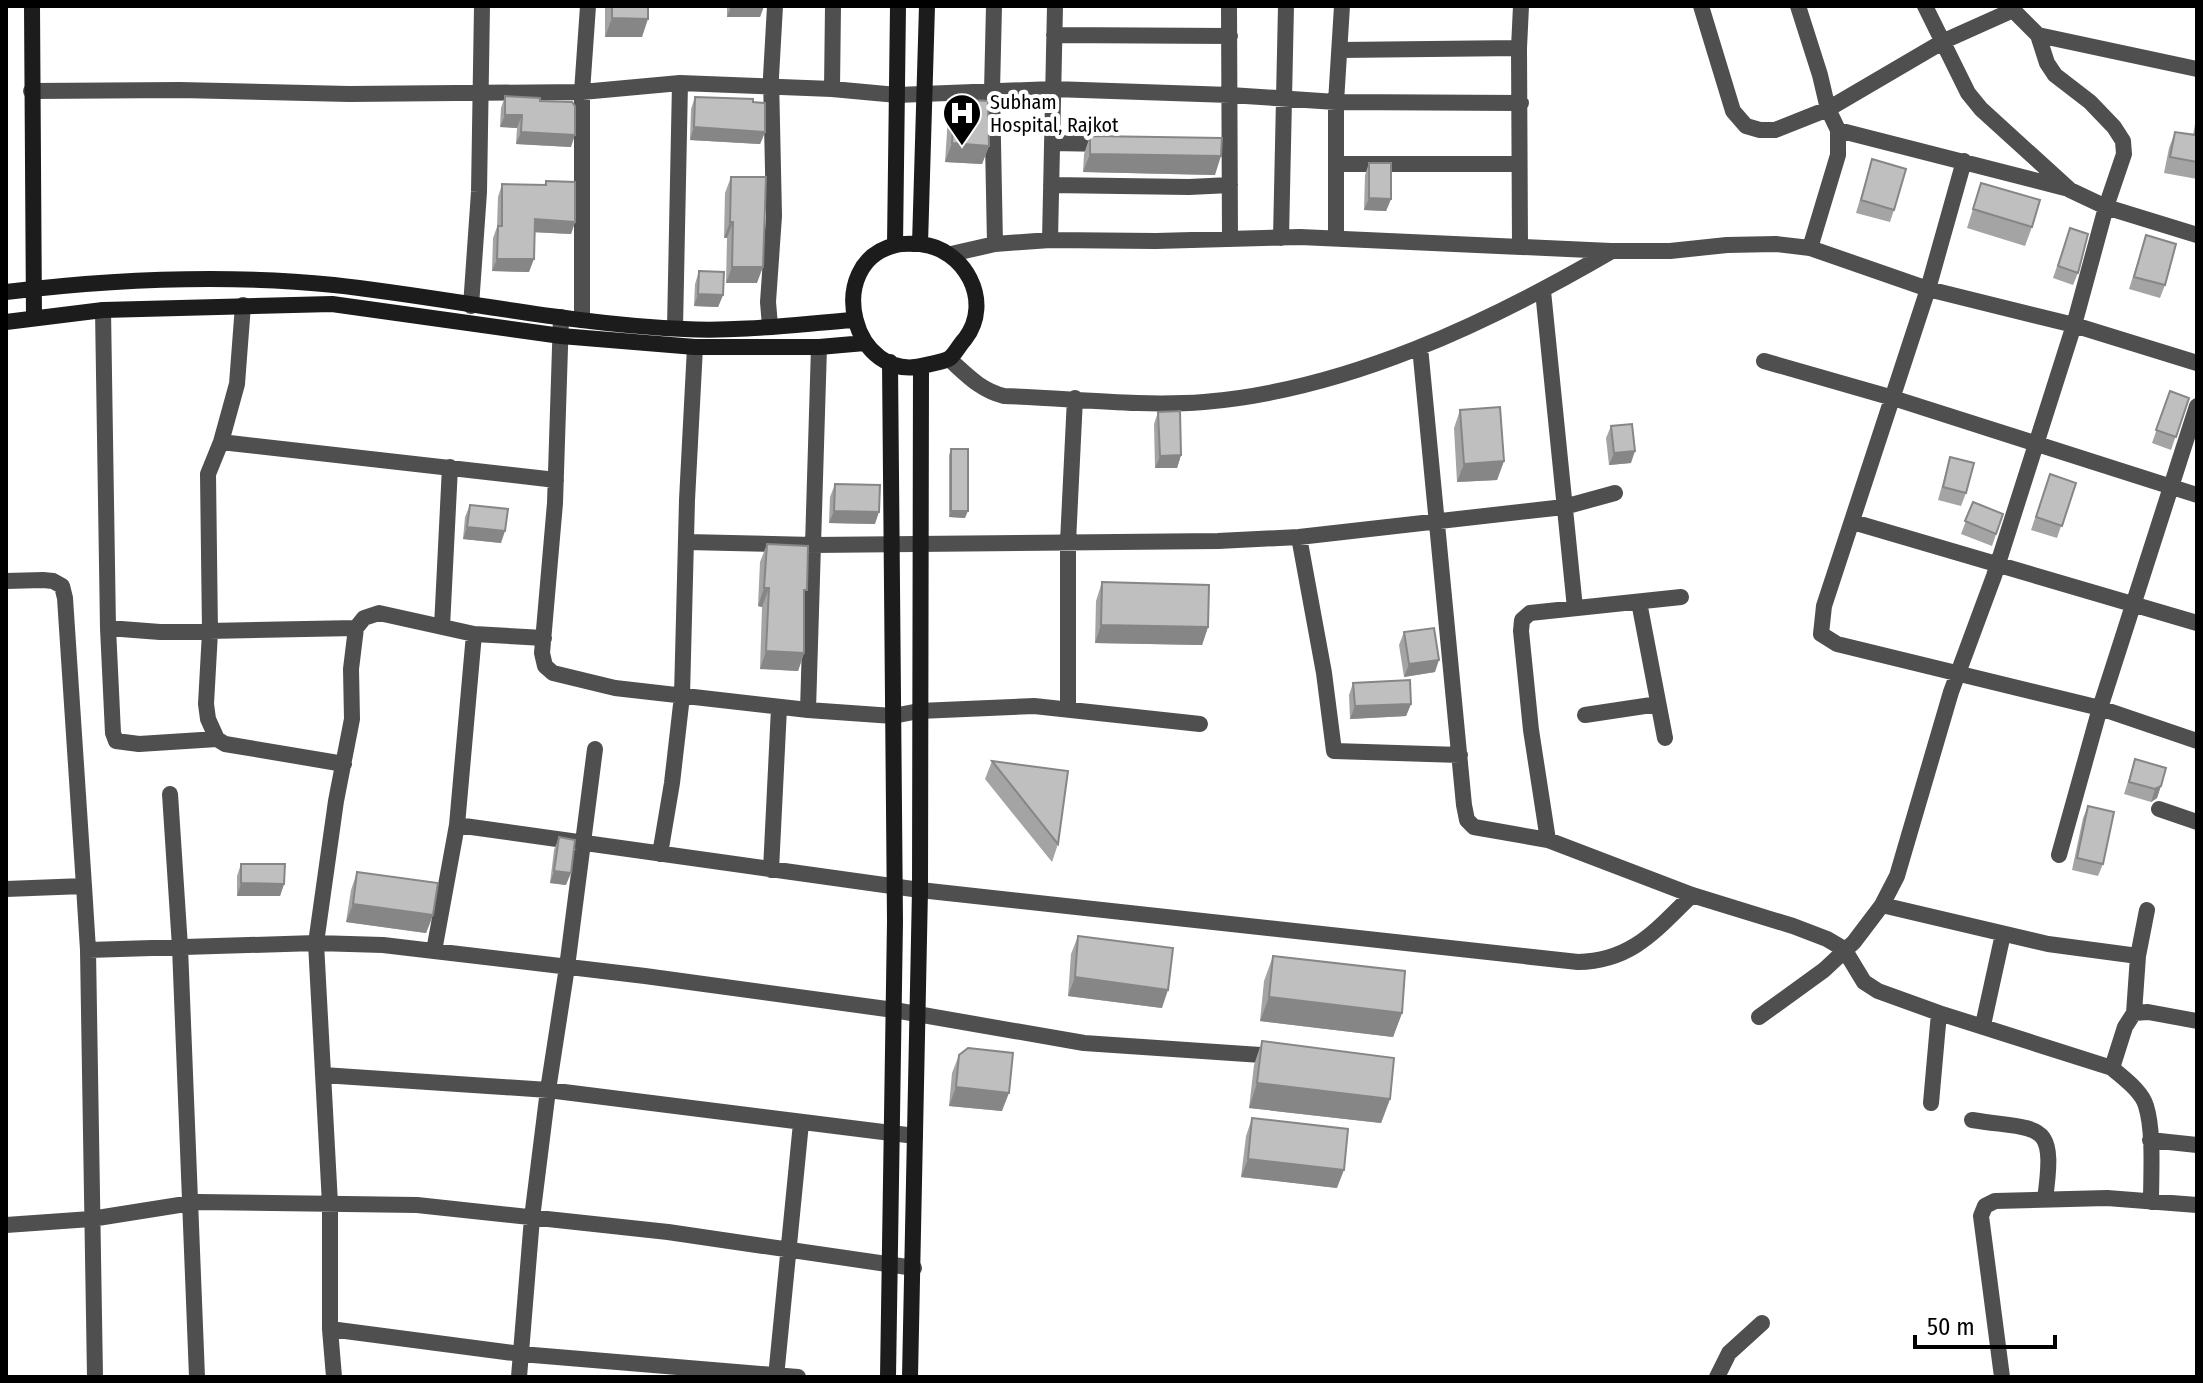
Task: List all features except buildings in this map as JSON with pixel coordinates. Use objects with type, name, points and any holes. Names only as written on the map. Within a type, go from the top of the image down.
[{"type":"main road","points":[[32,6],[34,318]]},
{"type":"main road","points":[[895,245],[898,6]]},
{"type":"main road","points":[[920,244],[927,6]]},
{"type":"main road","points":[[895,245],[933,245],[951,254],[966,270],[975,290],[976,312],[970,332],[949,359],[921,366],[890,362],[865,343],[854,320],[852,301],[856,283],[865,266],[878,253],[895,245]]},
{"type":"main road","points":[[6,292],[233,278],[334,285],[582,320],[675,328],[854,320]]},
{"type":"main road","points":[[6,322],[103,310],[332,304],[561,336],[695,347],[819,347],[865,343]]},
{"type":"main road","points":[[888,1377],[895,884],[890,362]]},
{"type":"main road","points":[[910,1377],[920,890],[921,366]]},
{"type":"street","points":[[471,306],[479,192],[482,6]]},
{"type":"street","points":[[582,320],[582,92],[588,6]]},
{"type":"street","points":[[770,326],[768,302],[774,216],[771,88],[775,6]]},
{"type":"street","points":[[832,89],[833,6]]},
{"type":"street","points":[[994,6],[995,244]]},
{"type":"street","points":[[1050,240],[1055,6]]},
{"type":"street","points":[[1229,6],[1230,95],[1222,144],[1230,185],[1230,239]]},
{"type":"street","points":[[1281,238],[1286,6]]},
{"type":"street","points":[[1336,238],[1336,102],[1342,6]]},
{"type":"street","points":[[1520,246],[1521,6]]},
{"type":"street","points":[[1701,6],[1733,111],[1746,126],[1760,130],[1775,130],[1828,109],[1944,41],[2012,8],[2038,35],[2051,69],[2090,102],[2123,141],[2124,154],[2106,207],[2074,325],[1997,563],[1951,692],[1897,876],[1882,905],[1854,942],[1824,970],[1759,1017]]},
{"type":"street","points":[[1798,6],[1828,109],[1838,130],[1838,155],[1810,248]]},
{"type":"street","points":[[1925,6],[1944,41],[1957,75],[1981,109],[2070,190]]},
{"type":"street","points":[[1054,35],[1230,36]]},
{"type":"street","points":[[2038,35],[2197,69]]},
{"type":"street","points":[[1340,50],[1519,48]]},
{"type":"street","points":[[31,91],[582,92],[680,83],[832,89],[897,95],[1053,89],[1336,102],[1521,103]]},
{"type":"street","points":[[675,328],[680,83]]},
{"type":"street","points":[[1838,130],[2070,190],[2106,207],[2197,235]]},
{"type":"street","points":[[1052,143],[1122,144]]},
{"type":"street","points":[[1964,161],[1928,289],[1824,606],[1821,634],[1837,644],[2100,708],[2197,741]]},
{"type":"street","points":[[1336,164],[1519,164]]},
{"type":"street","points":[[1051,185],[1230,185]]},
{"type":"street","points":[[951,254],[995,244],[1050,240],[1336,238],[1611,251],[1670,251],[1776,244],[1810,248],[1928,289],[2074,325],[2197,363]]},
{"type":"street","points":[[949,359],[988,392],[1004,396],[1201,402],[1256,396],[1395,357],[1420,347],[1543,291],[1611,251]]},
{"type":"street","points":[[1543,291],[1575,608]]},
{"type":"street","points":[[243,305],[237,384],[221,442],[208,474],[208,719],[217,739],[225,744],[344,764]]},
{"type":"street","points":[[103,310],[108,628],[113,733],[116,741],[139,744],[217,739]]},
{"type":"street","points":[[561,317],[556,480],[542,653],[545,666],[553,673],[615,688],[779,708],[893,716],[919,711],[1034,706],[1200,724]]},
{"type":"street","points":[[660,854],[682,696],[695,347]]},
{"type":"street","points":[[808,710],[819,347]]},
{"type":"street","points":[[1420,347],[1467,820],[1474,827],[1548,840],[1692,895],[1827,939],[1844,949],[1864,982],[1878,991],[2112,1068],[2146,1104],[2151,1202]]},
{"type":"street","points":[[1764,361],[1893,398],[2197,495]]},
{"type":"street","points":[[1068,709],[1068,542],[1075,398]]},
{"type":"street","points":[[2059,855],[2100,708],[2197,406]]},
{"type":"street","points":[[221,442],[556,480]]},
{"type":"street","points":[[442,627],[450,467]]},
{"type":"street","points":[[687,542],[813,545],[1218,541],[1299,537],[1564,507],[1615,493]]},
{"type":"street","points":[[1853,522],[2197,623]]},
{"type":"street","points":[[1299,537],[1324,673],[1334,751],[1460,755]]},
{"type":"street","points":[[6,581],[53,581],[62,586],[65,598],[88,912],[95,1377]]},
{"type":"street","points":[[1548,840],[1531,730],[1522,620],[1530,613],[1681,597]]},
{"type":"street","points":[[1639,602],[1665,738]]},
{"type":"street","points":[[334,1377],[330,1329],[330,1204],[316,943],[336,801],[352,719],[351,669],[356,628],[364,618],[379,613],[474,634],[544,638]]},
{"type":"street","points":[[108,628],[160,632],[356,628]]},
{"type":"street","points":[[434,951],[457,825],[474,634]]},
{"type":"street","points":[[1585,715],[1658,704]]},
{"type":"street","points":[[771,870],[779,708]]},
{"type":"street","points":[[519,1377],[532,1218],[595,749]]},
{"type":"street","points":[[170,794],[180,947],[197,1377]]},
{"type":"street","points":[[2159,809],[2197,822]]},
{"type":"street","points":[[457,825],[771,870],[895,884],[920,890],[1578,962],[1601,961],[1621,955],[1647,939],[1692,895]]},
{"type":"street","points":[[6,889],[84,886]]},
{"type":"street","points":[[1882,905],[2048,944],[2138,956]]},
{"type":"street","points":[[2112,1068],[2125,1027],[2134,1013],[2138,956],[2147,910]]},
{"type":"street","points":[[1983,1025],[2003,934]]},
{"type":"street","points":[[88,950],[316,943],[383,945],[894,1010],[1084,1043],[1291,1057]]},
{"type":"street","points":[[2134,1013],[2148,1012],[2197,1021]]},
{"type":"street","points":[[1931,1103],[1939,1013]]},
{"type":"street","points":[[323,1075],[548,1090],[915,1136]]},
{"type":"street","points":[[1972,1120],[2031,1129],[2042,1134],[2049,1145],[2050,1160],[2045,1199]]},
{"type":"street","points":[[776,1376],[801,1123]]},
{"type":"street","points":[[2150,1140],[2197,1145]]},
{"type":"street","points":[[2002,1377],[1981,1216],[1985,1206],[1995,1201],[2107,1198],[2197,1205]]},
{"type":"street","points":[[6,1225],[91,1219],[188,1203],[417,1205],[787,1248],[914,1268]]},
{"type":"street","points":[[1717,1377],[1729,1353],[1762,1323]]},
{"type":"street","points":[[330,1329],[521,1354],[798,1377]]},
{"type":"place","name":"Subham Hospital, Rajkot","points":[[962,147]]}]
